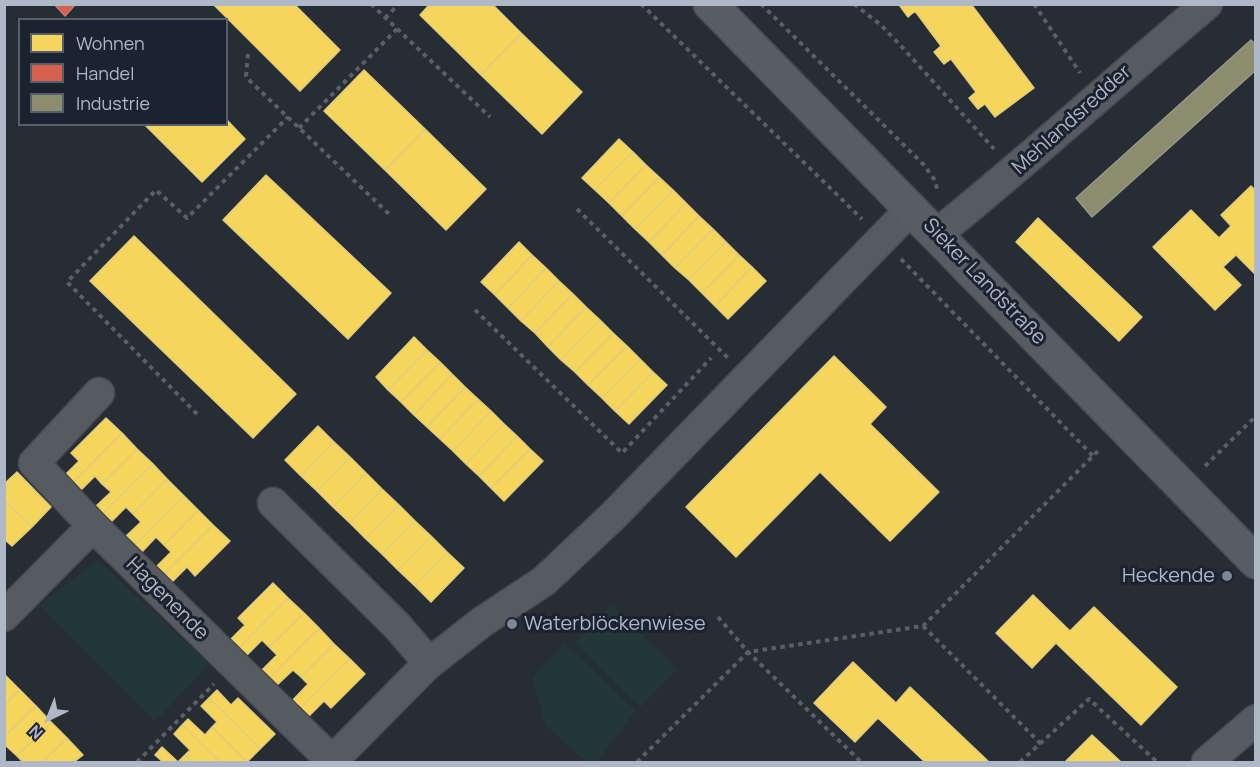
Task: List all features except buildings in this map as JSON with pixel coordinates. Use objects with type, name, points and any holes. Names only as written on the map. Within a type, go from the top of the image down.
[{"type":"main road","name":"Sieker Landstraße","points":[[710,4],[1256,562]]},
{"type":"street","name":"Mehlandsredder","points":[[937,234],[1014,172],[1098,95],[1207,4]]},
{"type":"street","points":[[331,762],[429,663],[482,622],[544,581],[613,516],[912,208]]},
{"type":"street","name":"Hagenende","points":[[99,393],[34,463],[83,535],[233,664],[331,762]]},
{"type":"street","points":[[273,503],[398,627],[429,663]]},
{"type":"street","points":[[4,616],[83,535]]},
{"type":"street","points":[[1207,762],[1256,720]]},
{"type":"path","points":[[371,4],[490,117]]},
{"type":"path","points":[[385,18],[399,4]]},
{"type":"path","points":[[761,4],[924,165],[938,188],[937,234]]},
{"type":"path","points":[[854,4],[881,25],[902,47],[1014,172]]},
{"type":"path","points":[[1034,4],[1098,95]]},
{"type":"path","points":[[299,128],[397,29]]},
{"type":"path","points":[[248,54],[246,76],[389,214]]},
{"type":"path","points":[[197,414],[67,282],[156,190],[187,218],[288,117]]},
{"type":"path","points":[[577,209],[748,377]]},
{"type":"path","points":[[475,310],[622,453],[711,358]]},
{"type":"path","points":[[1183,488],[1256,416]]},
{"type":"path","points":[[638,762],[748,652],[922,626],[1124,426]]},
{"type":"path","points":[[718,617],[748,652],[861,762]]},
{"type":"path","points":[[922,626],[1041,744]]},
{"type":"path","points":[[137,762],[233,664]]},
{"type":"path","points":[[1020,762],[1089,699],[1157,762]]},
{"type":"green space","points":[[98,560],[209,664],[155,722],[40,605]]},
{"type":"green space","points":[[611,605],[677,669],[641,707],[575,643]]},
{"type":"green space","points":[[565,644],[636,711],[596,762],[587,762],[546,726],[532,677]]},
{"type":"place","name":"Heckende","points":[[1227,576]]},
{"type":"place","name":"Waterblöckenwiese","points":[[512,624]]}]
